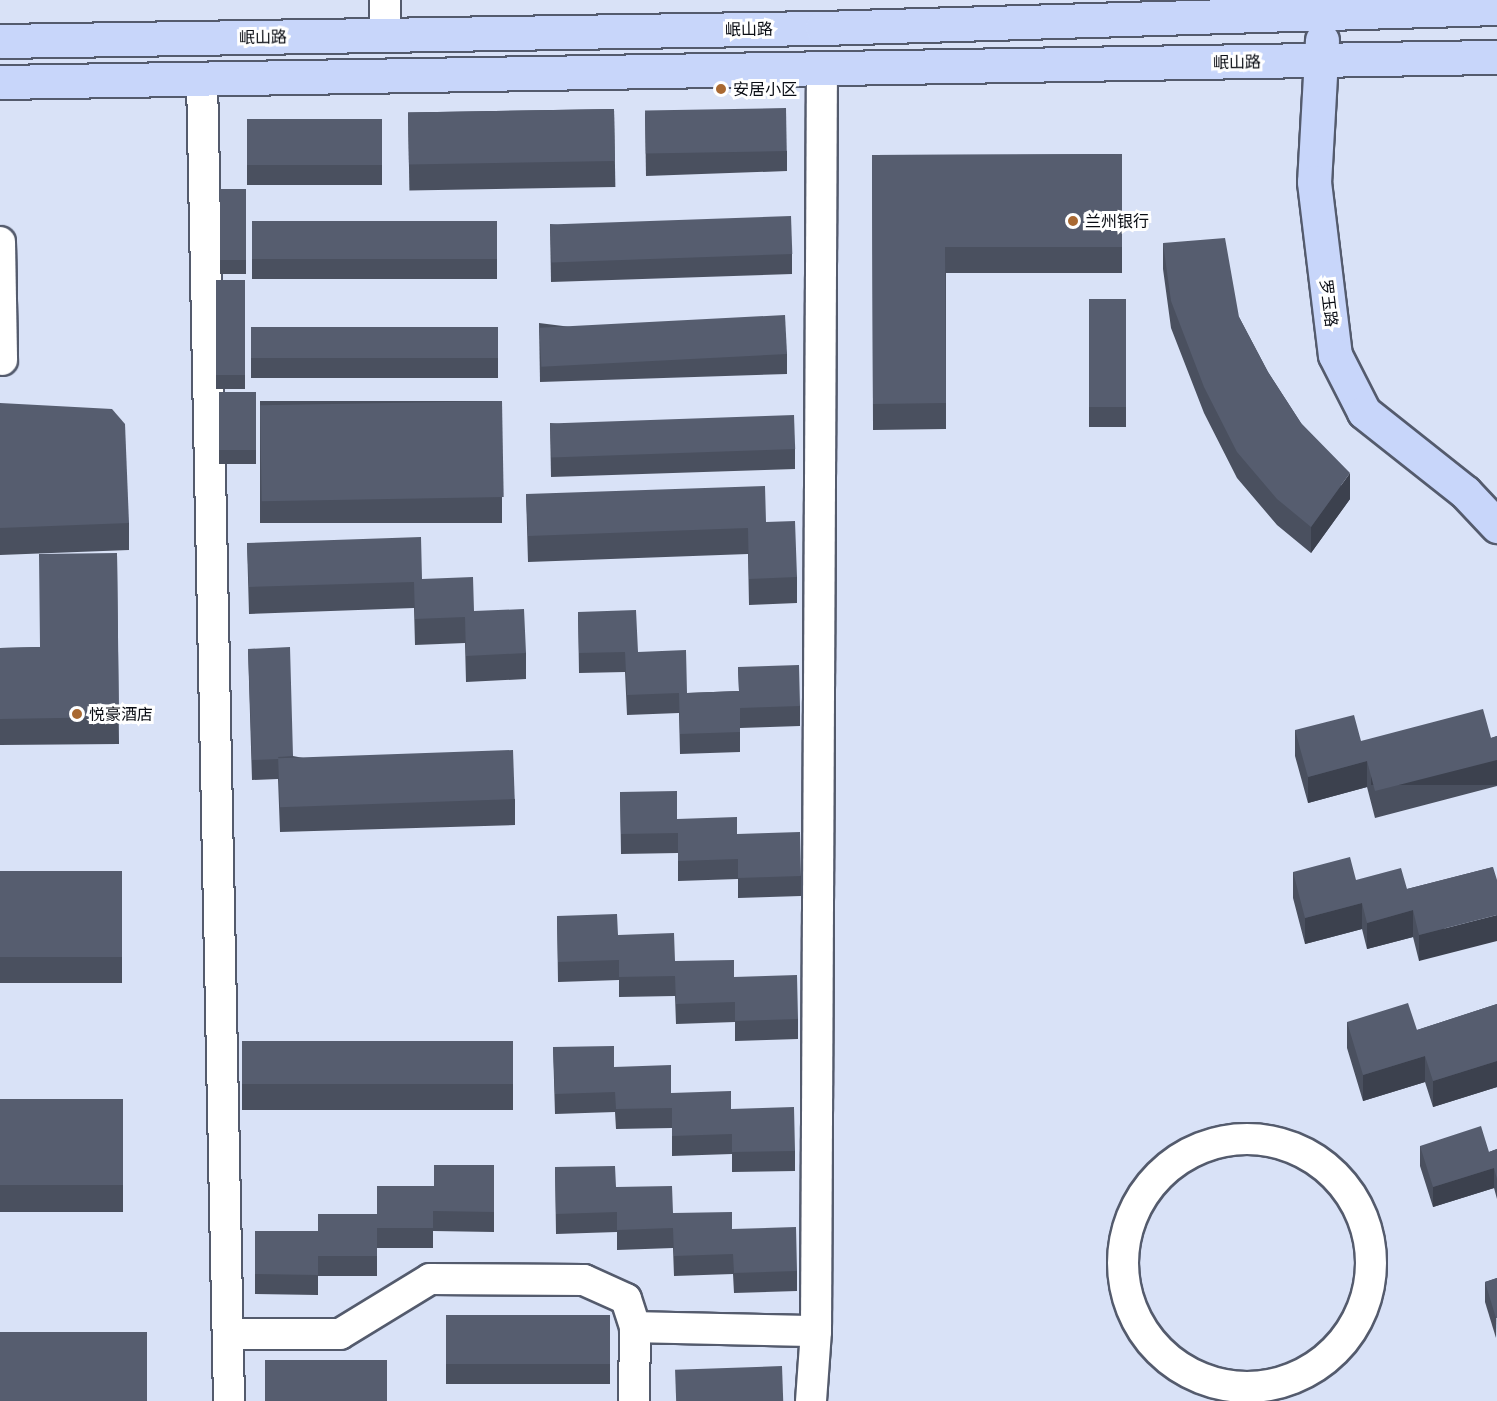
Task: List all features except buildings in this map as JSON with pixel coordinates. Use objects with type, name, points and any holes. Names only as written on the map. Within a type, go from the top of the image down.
[{"type":"main road","name":"岷山路","points":[[0,41],[822,28],[1324,4],[1497,8]]},
{"type":"main road","name":"罗玉路","points":[[1324,4],[1314,182],[1335,355],[1364,412],[1465,492],[1497,526]]},
{"type":"main road","name":"岷山路","points":[[0,82],[1497,57]]},
{"type":"street","points":[[385,0],[385,35]]},
{"type":"street","points":[[812,1401],[816,1331],[822,69]]},
{"type":"street","points":[[202,79],[229,1401]]},
{"type":"street","points":[[0,242],[2,360]]},
{"type":"street","points":[[1246,1138],[1286,1144],[1320,1163],[1348,1191],[1366,1225],[1372,1264],[1365,1303],[1340,1345],[1319,1365],[1284,1382],[1246,1395],[1202,1380],[1165,1358],[1137,1324],[1123,1284],[1123,1251],[1138,1200],[1166,1167],[1204,1146],[1246,1138]]},
{"type":"street","points":[[228,1334],[340,1334],[430,1279],[584,1280],[626,1299],[635,1327],[634,1401]]},
{"type":"street","points":[[635,1327],[816,1331]]},
{"type":"place","name":"安居小区","points":[[721,89]]},
{"type":"place","name":"兰州银行","points":[[1073,221]]},
{"type":"place","name":"悦豪酒店","points":[[77,714]]}]
